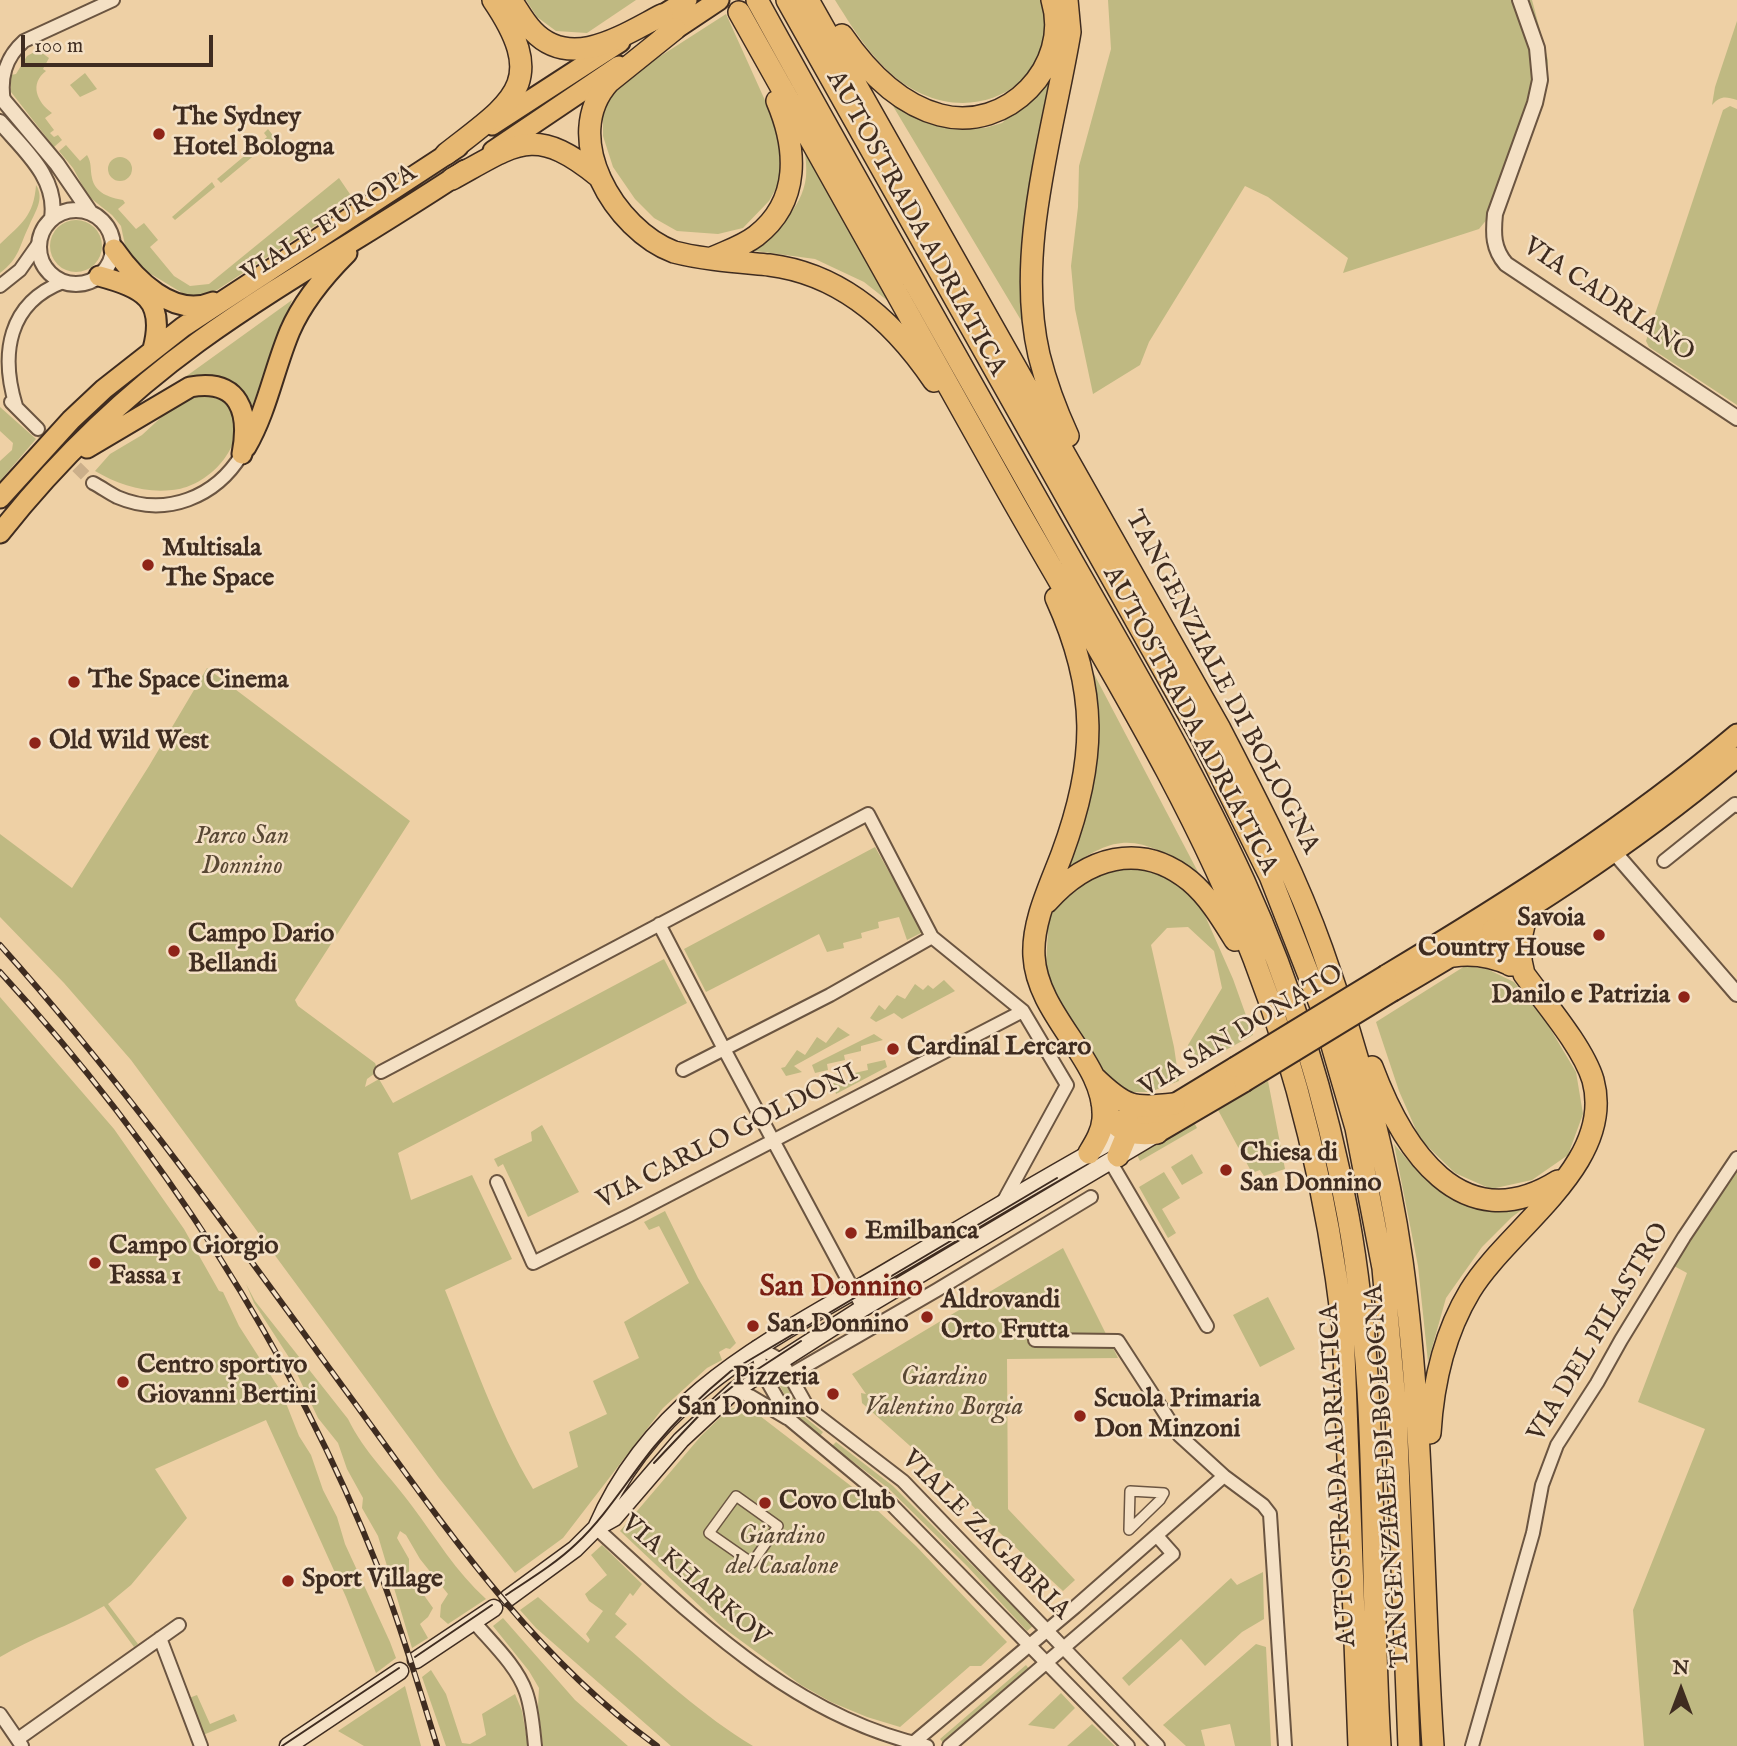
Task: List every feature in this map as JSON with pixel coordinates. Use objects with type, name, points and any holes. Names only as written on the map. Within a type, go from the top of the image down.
[{"type":"highway","points":[[446,155],[500,111],[512,99],[518,86],[522,68],[520,50],[510,26],[494,0]]},
{"type":"highway","points":[[511,0],[533,31],[545,41],[566,49],[588,49],[668,22]]},
{"type":"highway","name":"AUTOSTRADA ADRIATICA","points":[[757,0],[1180,753],[1246,885],[1292,1004],[1310,1058],[1345,1202],[1364,1336],[1370,1413],[1380,1746]]},
{"type":"highway","name":"AUTOSTRADA ADRIATICA","points":[[787,0],[1202,738],[1270,876],[1316,992],[1356,1128],[1383,1268],[1396,1412],[1409,1746]]},
{"type":"highway","name":"TANGENZIALE DI BOLOGNA","points":[[808,0],[1220,729],[1261,808],[1322,949],[1361,1071],[1392,1205],[1410,1329],[1418,1418],[1433,1746]]},
{"type":"highway","points":[[817,0],[860,61],[884,84],[925,110],[953,118],[971,118],[998,111],[1009,105],[1041,76],[1053,50],[1055,33],[1052,0]]},
{"type":"highway","points":[[1067,0],[1070,32],[1032,252],[1033,310],[1039,355],[1057,412],[1122,556]]},
{"type":"highway","name":"TANGENZIALE DI BOLOGNA","points":[[712,258],[743,244],[766,228],[783,203],[792,174],[788,131],[739,12],[1145,733],[1199,835],[1254,956],[1275,1014],[1320,1178],[1343,1328],[1359,1746]]},
{"type":"highway","points":[[598,176],[590,135],[592,114],[600,92],[668,22]]},
{"type":"highway","points":[[452,179],[512,146],[539,144],[560,150],[598,176],[633,226],[652,241],[674,252],[795,270],[846,291],[871,308],[898,334],[931,376],[1007,491],[1066,621],[1078,657],[1087,698],[1088,750],[1083,788],[1034,941],[1038,980],[1048,1003],[1108,1100],[1127,1118],[1128,1132],[1114,1159]]},
{"type":"highway","points":[[1044,906],[1076,875],[1113,859],[1152,861],[1190,881],[1219,912],[1237,944],[1296,1084]]},
{"type":"highway","points":[[1518,966],[1521,935],[1529,909]]},
{"type":"highway","points":[[1423,1543],[1431,1412],[1440,1362],[1451,1328],[1483,1272],[1578,1163],[1593,1131],[1596,1112],[1593,1082],[1583,1056],[1518,966],[1506,933],[1489,923]]},
{"type":"highway","points":[[1322,949],[1396,1122],[1417,1155],[1434,1172],[1449,1185],[1465,1193],[1496,1199],[1531,1195],[1566,1177]]},
{"type":"highway","points":[[1453,956],[1471,953],[1518,966]]},
{"type":"highway","points":[[1108,1100],[1138,1107],[1174,1104]]},
{"type":"highway","points":[[1089,1153],[1101,1129],[1108,1100]]},
{"type":"highway","points":[[1128,1132],[1157,1133]]},
{"type":"main road","name":"VIALE EUROPA","points":[[0,498],[71,420],[153,349],[183,327],[446,155],[692,7],[719,0]]},
{"type":"main road","name":"VIALE EUROPA","points":[[0,533],[50,475],[118,407],[197,343],[255,303],[452,179],[668,22]]},
{"type":"main road","points":[[114,249],[135,276],[150,288],[181,306],[193,308],[216,301],[353,214]]},
{"type":"main road","points":[[242,454],[255,432],[290,331],[304,304],[318,284],[371,230]]},
{"type":"main road","points":[[99,276],[126,284],[147,299],[158,323],[153,349]]},
{"type":"main road","points":[[50,475],[119,428],[190,387],[208,384],[227,391],[241,407],[245,432],[242,454]]},
{"type":"main road","name":"VIA SAN DONATO","points":[[1390,983],[1453,956],[1489,923],[1529,909],[1737,734]]},
{"type":"main road","name":"VIA SAN DONATO","points":[[508,1598],[575,1549],[596,1528],[614,1518],[681,1440],[735,1390],[863,1308],[1157,1133],[1239,1074],[1489,923],[1737,757]]},
{"type":"main road","name":"VIA SAN DONATO","points":[[596,1528],[627,1468],[660,1429],[704,1385],[757,1347],[1174,1104],[1239,1074]]},
{"type":"main road","points":[[416,1660],[494,1608]]},
{"type":"main road","points":[[288,1746],[400,1671]]},
{"type":"street","points":[[0,329],[43,290],[63,282],[81,284],[99,276],[109,264],[114,249],[108,227],[90,212],[57,164],[2,99],[1,87],[3,73],[16,48],[24,41],[113,0]]},
{"type":"street","name":"VIA CADRIANO","points":[[1520,0],[1537,48],[1540,80],[1535,103],[1495,214],[1497,251],[1506,264],[1737,418]]},
{"type":"street","points":[[0,53],[16,48]]},
{"type":"street","points":[[0,122],[48,183],[53,193],[52,218]]},
{"type":"street","points":[[63,282],[45,269],[39,254],[42,231],[52,218],[59,214],[74,210],[90,212]]},
{"type":"street","points":[[0,286],[20,270],[39,243]]},
{"type":"street","points":[[16,406],[6,391],[1,359],[10,324],[18,311]]},
{"type":"street","points":[[0,394],[38,429]]},
{"type":"street","points":[[93,483],[118,497],[139,503],[177,502],[197,498],[218,485],[234,468],[242,454]]},
{"type":"street","points":[[1664,861],[1736,804]]},
{"type":"street","points":[[381,1072],[868,814],[932,937],[1023,1011],[1067,1085],[1001,1205]]},
{"type":"street","points":[[1608,845],[1737,994]]},
{"type":"street","points":[[659,924],[863,1308]]},
{"type":"street","points":[[683,1070],[830,995],[932,937]]},
{"type":"street","name":"VIA CARLO GOLDONI","points":[[497,1182],[533,1263],[1023,1011]]},
{"type":"street","name":"VIA DEL PILASTRO","points":[[1472,1746],[1533,1533],[1542,1485],[1557,1445],[1684,1237],[1737,1158]]},
{"type":"street","points":[[1114,1159],[1207,1326]]},
{"type":"street","points":[[790,1375],[1091,1196]]},
{"type":"street","points":[[1035,1340],[1118,1341],[1179,1435],[1224,1476],[1263,1505],[1270,1514],[1285,1746]]},
{"type":"street","points":[[757,1347],[781,1360]]},
{"type":"street","points":[[757,1347],[762,1372]]},
{"type":"street","name":"VIALE ZAGABRIA","points":[[781,1360],[808,1408],[903,1481],[1158,1746]]},
{"type":"street","name":"VIALE ZAGABRIA","points":[[762,1372],[789,1419]]},
{"type":"street","name":"VIALE ZAGABRIA","points":[[735,1390],[789,1419],[890,1503],[1128,1746]]},
{"type":"street","points":[[913,1743],[1048,1630],[1224,1476]]},
{"type":"street","points":[[1130,1490],[1164,1493],[1129,1530],[1129,1504],[1130,1490]]},
{"type":"street","points":[[736,1496],[778,1526],[752,1563],[709,1534],[736,1496]]},
{"type":"street","name":"VIA KHARKOV","points":[[596,1528],[713,1633],[795,1693],[831,1712],[927,1746]]},
{"type":"street","points":[[949,1746],[1172,1554],[1157,1536]]},
{"type":"street","points":[[474,1622],[507,1661],[525,1689],[535,1746]]},
{"type":"street","points":[[0,1714],[20,1742],[179,1625]]},
{"type":"street","points":[[160,1639],[201,1746]]},
{"type":"green space","points":[[526,0],[636,0],[587,33],[556,31],[537,17]]},
{"type":"green space","points":[[835,0],[1043,0],[1048,26],[1043,48],[1033,67],[1019,82],[1003,93],[984,100],[964,103],[943,101],[908,86],[883,66]]},
{"type":"green space","points":[[1108,0],[1532,0],[1548,60],[1547,85],[1498,206],[1479,229],[1343,273],[1348,258],[1268,197],[1245,186],[1149,342],[1140,365],[1093,394],[1075,309],[1071,266],[1078,207],[1079,166],[1111,49]]},
{"type":"green space","points":[[726,14],[782,138],[783,176],[769,201],[743,228],[718,234],[677,231],[654,218],[635,199],[613,167],[603,136],[603,111],[617,84]]},
{"type":"green space","points":[[1737,21],[1737,100],[1723,98],[1712,105],[1715,87]]},
{"type":"green space","points":[[38,50],[49,58],[43,69],[46,71],[36,87],[42,104],[52,113],[45,118],[54,130],[50,133],[54,137],[58,135],[62,140],[54,147],[11,92],[11,75],[16,74],[27,56]]},
{"type":"green space","points":[[85,73],[97,89],[80,97],[70,85]]},
{"type":"green space","points":[[1050,80],[1028,332],[887,96],[934,124],[985,128],[1002,123]]},
{"type":"green space","points":[[1730,106],[1737,109],[1737,405],[1649,347],[1646,341],[1723,110]]},
{"type":"green space","points":[[268,129],[275,138],[221,183],[217,179],[267,137],[264,133]]},
{"type":"green space","points":[[804,143],[902,312],[864,282],[815,259],[748,250],[777,228],[799,200],[806,177]]},
{"type":"green space","points":[[66,145],[80,161],[87,155],[96,187],[108,196],[123,200],[125,203],[118,209],[136,229],[144,223],[158,240],[150,247],[174,276],[190,286],[209,284],[339,178],[354,200],[217,290],[196,297],[184,294],[141,268],[126,250],[121,226],[88,196],[73,168],[59,151]]},
{"type":"green space","points":[[120,157],[128,161],[132,169],[128,177],[120,181],[112,177],[108,169],[112,161]]},
{"type":"green space","points":[[212,182],[215,187],[175,220],[172,217]]},
{"type":"green space","points":[[36,185],[40,195],[36,211],[15,257],[0,273],[0,244],[29,212]]},
{"type":"green space","points":[[76,220],[86,222],[94,228],[100,236],[100,256],[94,264],[86,270],[76,272],[66,270],[58,264],[52,256],[50,246],[52,236],[58,228],[66,222]]},
{"type":"green space","points":[[292,300],[251,409],[244,396],[227,380],[193,378],[163,393]]},
{"type":"green space","points":[[196,394],[223,398],[233,412],[236,422],[232,446],[217,468],[207,476],[184,488],[152,490],[123,484],[95,471],[110,454],[142,435],[168,411]]},
{"type":"green space","points":[[0,407],[36,439],[0,481],[0,461],[12,450],[13,443],[0,431]]},
{"type":"green space","name":"Parco San Donnino","points":[[207,668],[410,821],[295,1000],[298,1006],[375,1063],[378,1071],[367,1079],[365,1087],[379,1079],[393,1103],[664,959],[687,1003],[398,1153],[411,1200],[472,1175],[512,1259],[445,1290],[496,1416],[533,1489],[578,1467],[569,1432],[607,1414],[593,1381],[639,1358],[624,1322],[689,1283],[659,1226],[649,1230],[644,1222],[665,1211],[698,1278],[736,1343],[730,1349],[719,1352],[722,1360],[707,1368],[663,1408],[563,1538],[515,1573],[439,1478],[131,1060],[64,983],[0,917],[0,834],[72,888]]},
{"type":"green space","points":[[1094,674],[1198,872],[1161,852],[1132,843],[1102,848],[1065,871],[1089,805],[1099,739]]},
{"type":"green space","points":[[875,847],[923,932],[907,940],[899,917],[878,922],[879,928],[861,933],[862,938],[843,943],[844,948],[827,952],[819,934],[706,992],[684,949]]},
{"type":"green space","points":[[1130,863],[1168,874],[1199,902],[1233,979],[1253,1035],[1195,1067],[1188,1045],[1222,988],[1214,951],[1188,927],[1167,928],[1151,945],[1179,1081],[1150,1092],[1128,1092],[1106,1076],[1053,994],[1046,964],[1049,915],[1069,888]]},
{"type":"green space","points":[[1465,966],[1487,969],[1514,982],[1545,1020],[1576,1072],[1583,1114],[1568,1155],[1532,1180],[1491,1189],[1455,1173],[1420,1139],[1399,1091],[1376,1022]]},
{"type":"green space","points":[[944,980],[955,991],[902,1019],[894,1013],[876,1022],[870,1018],[879,1005],[885,1010],[897,995],[905,999],[915,984],[923,990],[928,985],[933,989]]},
{"type":"green space","name":"Centro sportivo Giovanni Bertini","points":[[0,997],[114,1129],[184,1229],[219,1291],[223,1292],[239,1326],[282,1393],[299,1436],[311,1455],[323,1490],[337,1517],[345,1544],[396,1658],[376,1673],[346,1597],[266,1420],[155,1469],[187,1518],[131,1585],[108,1604],[138,1644],[134,1647],[104,1606],[0,1657]]},
{"type":"green space","points":[[838,1027],[850,1035],[794,1066],[802,1072],[786,1076],[781,1068],[785,1067],[797,1050],[805,1055],[817,1037],[826,1043]]},
{"type":"green space","points":[[874,1034],[883,1040],[861,1046],[861,1051],[844,1055],[845,1060],[827,1064],[828,1070],[815,1073],[812,1065]]},
{"type":"green space","points":[[885,1060],[887,1067],[836,1094],[833,1083],[851,1079],[850,1074],[868,1070],[867,1064]]},
{"type":"green space","points":[[1268,1081],[1285,1169],[1264,1176],[1260,1170],[1252,1173],[1218,1110]]},
{"type":"green space","points":[[1194,1122],[1197,1128],[1140,1161],[1137,1155]]},
{"type":"green space","points":[[542,1125],[579,1192],[528,1217],[503,1164],[498,1167],[494,1159],[532,1141],[531,1132]]},
{"type":"green space","points":[[1394,1144],[1425,1178],[1452,1198],[1485,1206],[1531,1203],[1512,1217],[1482,1247],[1446,1298],[1428,1362],[1418,1266]]},
{"type":"green space","points":[[1192,1154],[1203,1173],[1182,1185],[1171,1167]]},
{"type":"green space","points":[[1737,1168],[1737,1746],[1644,1746],[1633,1610],[1705,1429],[1638,1402],[1687,1273],[1674,1266]]},
{"type":"green space","points":[[1164,1172],[1180,1198],[1162,1209],[1176,1233],[1168,1238],[1139,1187]]},
{"type":"green space","name":"Giardino Valentino Borgia","points":[[1063,1248],[1118,1358],[1007,1359],[1008,1509],[1075,1580],[1063,1591],[988,1522],[947,1479],[862,1403],[861,1393],[866,1394],[852,1374]]},
{"type":"green space","points":[[246,1284],[255,1301],[348,1419],[370,1453],[456,1566],[486,1599],[448,1624],[440,1617],[441,1605],[448,1594],[420,1559],[406,1535],[400,1531],[397,1538],[409,1559],[409,1574],[433,1608],[420,1624],[428,1638],[412,1648],[394,1588],[408,1579],[393,1586],[378,1536],[362,1508],[363,1498],[347,1469],[338,1443],[318,1418],[290,1359],[254,1303]]},
{"type":"green space","points":[[1268,1297],[1295,1349],[1260,1367],[1233,1315]]},
{"type":"green space","points":[[784,1381],[801,1414],[823,1432],[820,1436],[795,1415],[779,1384]]},
{"type":"green space","name":"Giardino del Casalone","points":[[742,1406],[751,1409],[851,1486],[916,1546],[1007,1642],[981,1666],[970,1666],[900,1727],[831,1702],[801,1685],[721,1626],[620,1531],[701,1436],[729,1409]]},
{"type":"green space","points":[[836,1442],[893,1486],[1033,1626],[1027,1631],[967,1566],[888,1488],[832,1446]]},
{"type":"green space","points":[[602,1545],[642,1584],[633,1596],[630,1593],[615,1614],[627,1624],[615,1637],[699,1708],[753,1746],[671,1746],[536,1628],[520,1610],[538,1597],[588,1643],[590,1640],[586,1634],[603,1611],[589,1601],[585,1594],[607,1575],[591,1555]]},
{"type":"green space","points":[[1263,1572],[1264,1619],[1242,1632],[1205,1666],[1181,1639],[1129,1686],[1122,1678],[1231,1578],[1237,1585]]},
{"type":"green space","points":[[503,1618],[575,1700],[628,1746],[543,1746],[538,1707],[539,1688],[493,1626]]},
{"type":"green space","points":[[1256,1644],[1266,1647],[1271,1746],[1235,1746],[1230,1724],[1201,1730],[1205,1746],[1186,1746],[1163,1725]]},
{"type":"green space","points":[[1026,1665],[1030,1670],[944,1744],[940,1739]]},
{"type":"green space","points":[[431,1670],[446,1694],[462,1743],[470,1744],[486,1735],[482,1714],[515,1694],[522,1711],[528,1746],[446,1746],[422,1677]]},
{"type":"green space","points":[[405,1686],[421,1746],[364,1746],[338,1731]]},
{"type":"green space","points":[[1061,1693],[1075,1708],[1054,1729],[1028,1725]]},
{"type":"green space","points":[[197,1695],[210,1724],[234,1714],[237,1721],[203,1735],[189,1698]]},
{"type":"green space","points":[[1092,1724],[1115,1746],[1067,1746]]},
{"type":"tunnel","points":[[38,429],[93,483]]},
{"type":"tram line","points":[[506,1595],[551,1565],[576,1544],[597,1522],[654,1447],[700,1398],[731,1371],[1057,1178]]},
{"type":"tram line","points":[[654,1463],[707,1407],[738,1382],[801,1341]]},
{"type":"tram line","points":[[415,1657],[492,1605]]},
{"type":"tram line","points":[[282,1746],[399,1668]]},
{"type":"railway","points":[[0,945],[140,1113],[458,1544],[494,1588],[570,1672],[612,1711],[657,1746]]},
{"type":"railway","points":[[0,972],[59,1039],[167,1179],[217,1253],[263,1330],[306,1408],[379,1570],[437,1746]]},
{"type":"place","name":"The Sydney Hotel Bologna","points":[[159,134]]},
{"type":"place","name":"Multisala The Space","points":[[148,565]]},
{"type":"place","name":"The Space Cinema","points":[[74,682]]},
{"type":"place","name":"Old Wild West","points":[[35,743]]},
{"type":"place","name":"Savoia Country House","points":[[1599,935]]},
{"type":"place","name":"Campo Dario Bellandi","points":[[174,951]]},
{"type":"place","name":"Danilo e Patrizia","points":[[1684,997]]},
{"type":"place","name":"Cardinal Lercaro","points":[[893,1049]]},
{"type":"place","name":"Chiesa di San Donnino","points":[[1226,1170]]},
{"type":"place","name":"Emilbanca","points":[[851,1233]]},
{"type":"place","name":"Campo Giorgio Fassa 1","points":[[95,1263]]},
{"type":"place","name":"Aldrovandi Orto Frutta","points":[[927,1317]]},
{"type":"place","name":"San Donnino","points":[[753,1326]]},
{"type":"place","name":"Centro sportivo Giovanni Bertini","points":[[123,1382]]},
{"type":"place","name":"Pizzeria San Donnino","points":[[833,1394]]},
{"type":"place","name":"Scuola Primaria Don Minzoni","points":[[1080,1416]]},
{"type":"place","name":"Covo Club","points":[[765,1503]]},
{"type":"place","name":"Sport Village","points":[[288,1581]]},
{"type":"district","name":"San Donnino","points":[[841,1289]]}]
